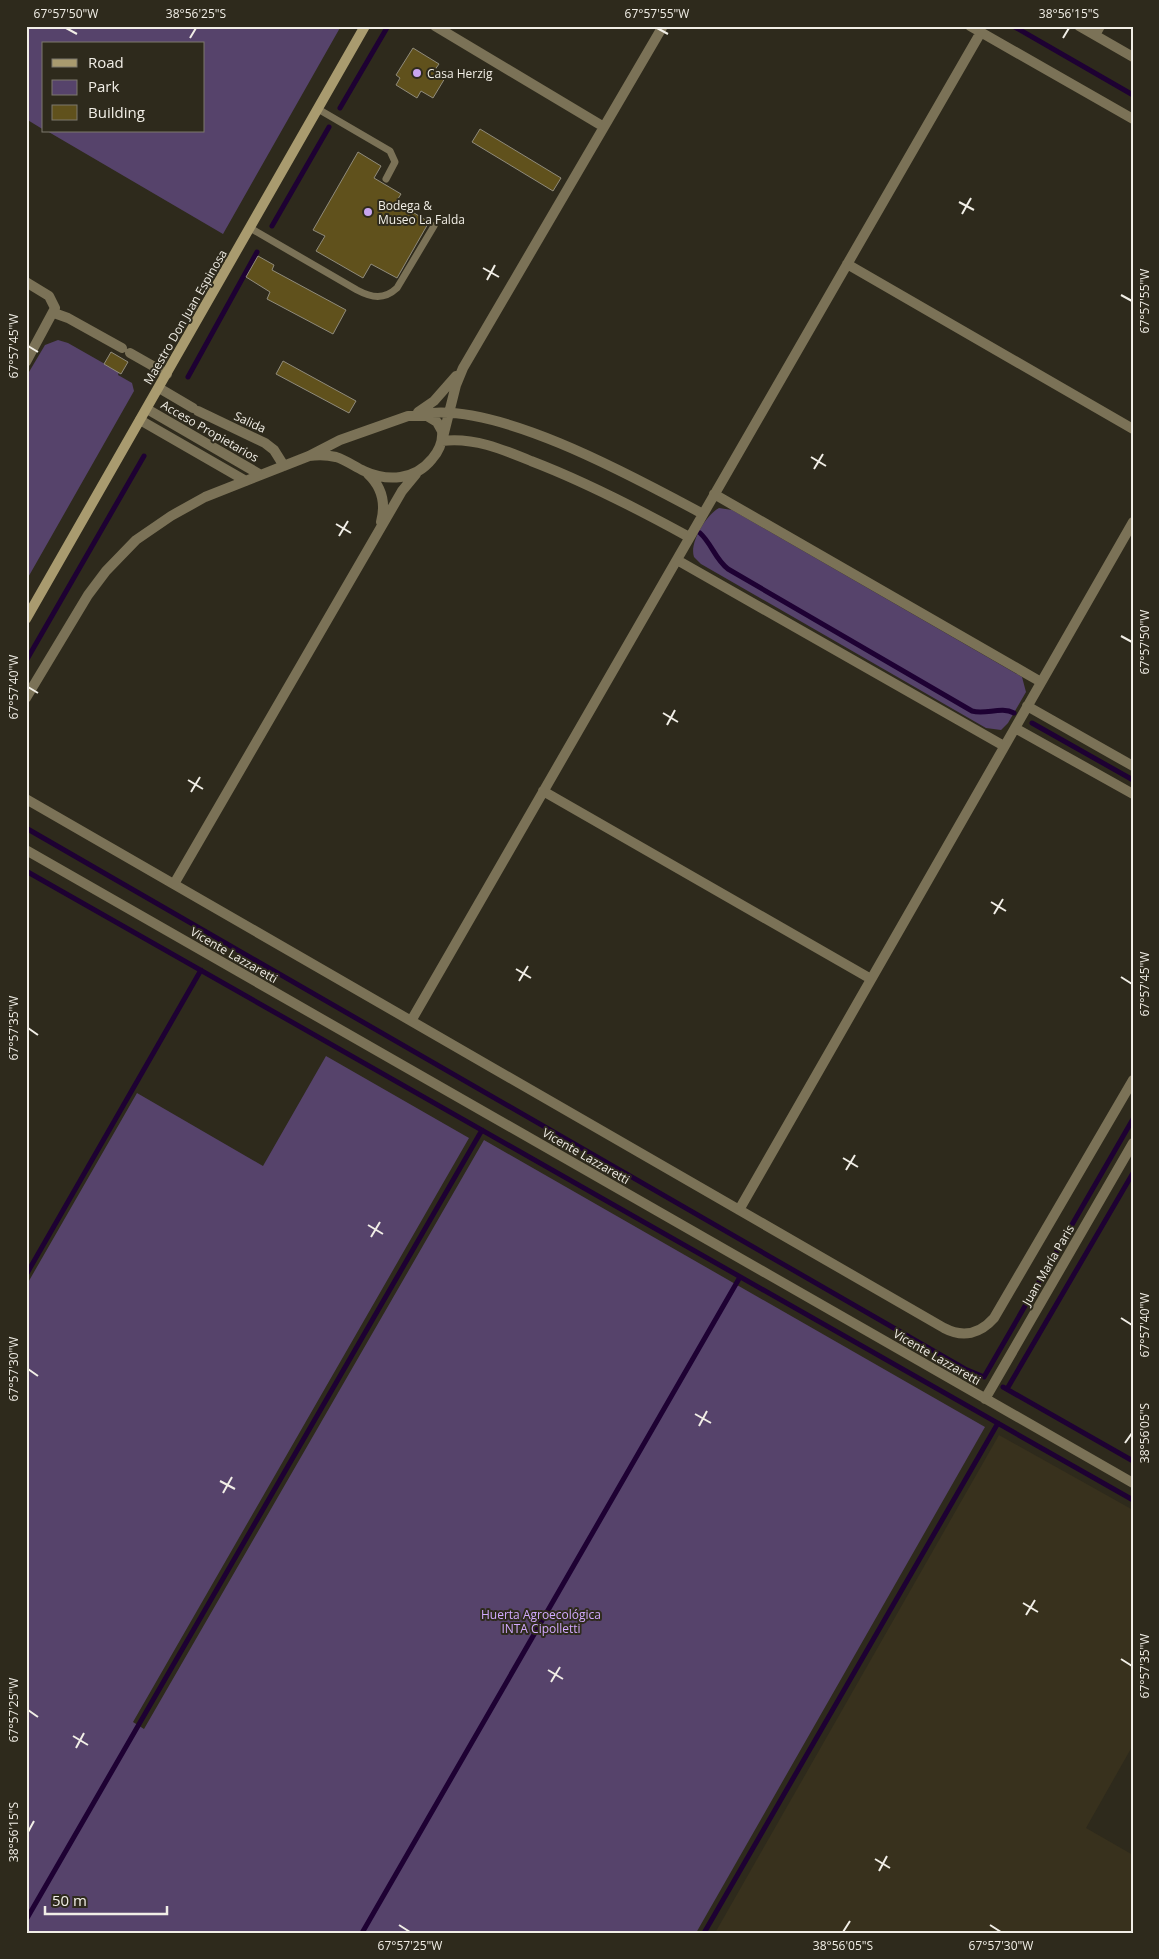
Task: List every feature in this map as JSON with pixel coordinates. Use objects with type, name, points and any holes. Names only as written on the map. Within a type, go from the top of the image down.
[{"type":"main road","name":"Maestro Don Juan Espinosa","points":[[26,619],[366,26]]},
{"type":"street","points":[[435,26],[604,127]]},
{"type":"street","points":[[174,884],[402,491],[434,457],[442,441],[456,385],[467,361],[663,26]]},
{"type":"street","points":[[970,26],[1133,119]]},
{"type":"street","points":[[1079,26],[1097,31],[1133,57]]},
{"type":"street","points":[[411,1021],[981,32]]},
{"type":"street","points":[[847,264],[1133,429]]},
{"type":"street","points":[[26,282],[52,299],[54,312],[26,362]]},
{"type":"street","points":[[54,312],[167,374]]},
{"type":"street","points":[[26,698],[88,595],[126,550],[148,531],[184,508],[246,480],[309,456],[340,440],[408,416],[434,401],[467,361]]},
{"type":"street","name":"Salida","points":[[159,388],[195,409],[264,443],[274,450],[284,466]]},
{"type":"street","name":"Acceso Propietarios","points":[[147,409],[261,474]]},
{"type":"street","points":[[408,416],[449,412],[497,421],[564,446],[642,482],[703,514]]},
{"type":"street","points":[[421,414],[432,419],[440,426],[442,441]]},
{"type":"street","points":[[140,420],[246,480]]},
{"type":"street","points":[[442,441],[458,440],[482,443],[546,466],[617,498],[690,537]]},
{"type":"street","points":[[309,456],[339,458],[366,472],[391,478],[403,477],[421,469]]},
{"type":"street","points":[[366,472],[376,483],[383,499],[383,512],[378,532]]},
{"type":"street","points":[[714,494],[1041,682]]},
{"type":"street","points":[[739,1210],[1133,522]]},
{"type":"street","points":[[677,560],[1004,746]]},
{"type":"street","points":[[1027,706],[1133,766]]},
{"type":"street","points":[[1015,728],[1133,794]]},
{"type":"street","points":[[543,791],[871,979]]},
{"type":"street","points":[[26,799],[944,1328],[958,1334],[974,1333],[988,1324],[999,1310],[1133,1080]]},
{"type":"street","name":"Vicente Lazzaretti","points":[[26,850],[1133,1483]]},
{"type":"street","name":"Juan María Paris","points":[[985,1398],[1133,1143]]},
{"type":"lane","points":[[318,109],[390,151],[395,162],[386,179]]},
{"type":"lane","points":[[250,228],[368,296],[380,297],[392,293],[397,288],[434,226]]},
{"type":"shaded area","points":[[999,1435],[1133,1510],[1133,1745],[1086,1828],[1133,1855],[1133,1933],[715,1933]]},
{"type":"green space","points":[[26,26],[341,26],[223,234],[49,132],[205,132],[205,42],[42,42],[42,129],[26,119]]},
{"type":"green space","points":[[58,340],[68,343],[119,372],[118,375],[132,383],[134,391],[26,581],[26,377],[45,345]]},
{"type":"green space","points":[[719,508],[732,510],[1022,677],[1026,692],[1008,723],[1001,730],[986,728],[701,564],[694,557],[693,551],[696,537],[704,523]]},
{"type":"green space","name":"Huerta Agroecológica INTA Cipolletti","points":[[326,1056],[469,1138],[133,1722],[144,1729],[484,1140],[985,1427],[696,1933],[26,1933],[26,1286],[137,1093],[263,1166]]},
{"type":"building","name":"Casa Herzig","points":[[413,48],[439,64],[434,71],[445,78],[433,98],[421,91],[417,98],[396,85],[400,78],[396,75]]},
{"type":"building","points":[[480,129],[561,178],[553,191],[472,142]]},
{"type":"building","name":"Bodega & Museo La Falda","points":[[358,152],[381,166],[374,178],[401,194],[396,202],[429,222],[397,278],[371,264],[363,278],[316,251],[325,236],[313,230]]},
{"type":"building","points":[[258,256],[274,265],[272,270],[346,310],[333,334],[267,299],[270,292],[246,277]]},
{"type":"building","points":[[111,352],[128,362],[121,374],[104,364]]},
{"type":"building","points":[[283,361],[356,401],[349,413],[276,374]]},
{"type":"waterway","points":[[340,108],[388,26]]},
{"type":"waterway","points":[[1013,26],[1133,95]]},
{"type":"waterway","points":[[272,226],[329,127]]},
{"type":"waterway","points":[[188,377],[257,252]]},
{"type":"waterway","points":[[26,661],[144,456]]},
{"type":"waterway","points":[[700,533],[728,569],[972,711],[1004,710],[1014,713]]},
{"type":"waterway","points":[[1032,723],[1133,780]]},
{"type":"waterway","points":[[26,828],[965,1369],[984,1377],[1133,1119]]},
{"type":"waterway","points":[[26,871],[1133,1500]]},
{"type":"waterway","points":[[26,1275],[201,970]]},
{"type":"waterway","points":[[26,1920],[482,1130]]},
{"type":"waterway","points":[[1007,1389],[1133,1173]]},
{"type":"waterway","points":[[362,1933],[740,1277]]},
{"type":"waterway","points":[[1003,1387],[1133,1461]]},
{"type":"waterway","points":[[704,1933],[998,1423]]},
{"type":"place","name":"Casa Herzig","points":[[417,73]]},
{"type":"place","name":"Bodega & Museo La Falda","points":[[368,212]]}]
